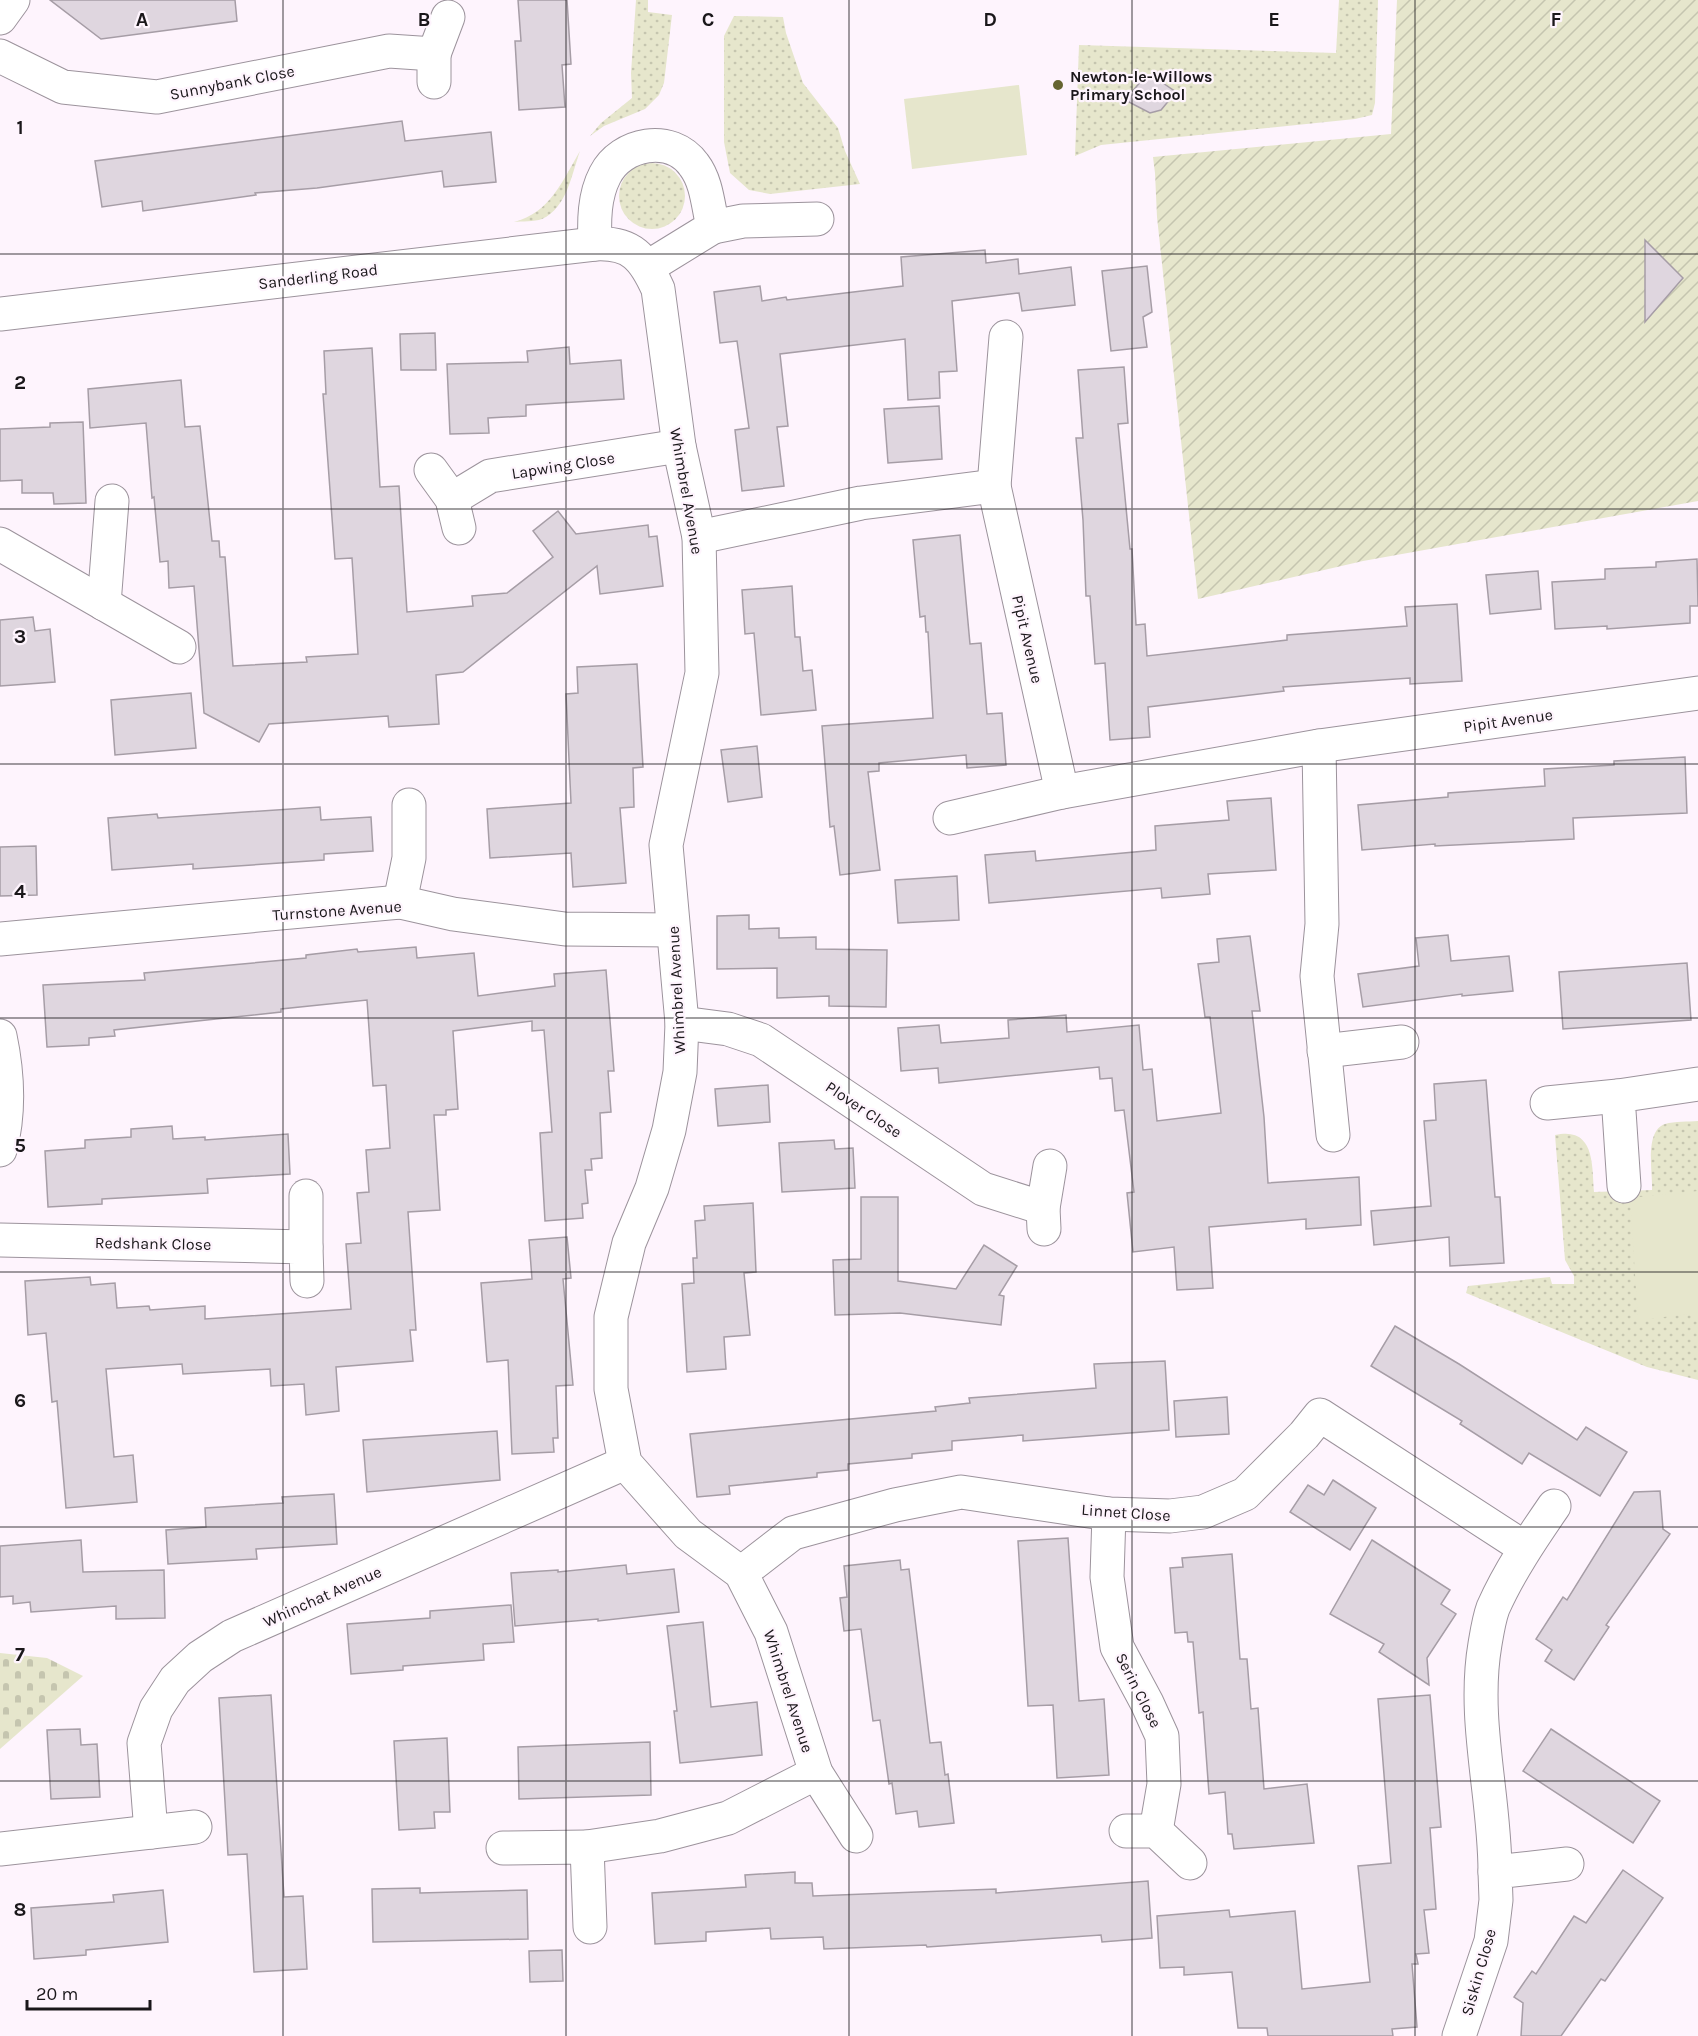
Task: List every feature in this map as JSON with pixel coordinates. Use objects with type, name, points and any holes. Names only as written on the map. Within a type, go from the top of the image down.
[{"type":"street","points":[[0,18],[13,0]]},
{"type":"street","name":"Sunnybank Close","points":[[0,56],[63,87],[157,97],[389,51],[434,68],[448,17]]},
{"type":"street","points":[[595,244],[594,220],[599,189],[605,174],[612,164],[629,151],[646,145],[670,147],[694,164],[703,180],[713,227]]},
{"type":"street","points":[[642,260],[713,227],[743,221],[818,219]]},
{"type":"street","name":"Sanderling Road","points":[[0,314],[595,244],[616,244],[642,260]]},
{"type":"street","name":"Whimbrel Avenue","points":[[642,260],[658,289],[679,446],[699,537],[702,673],[666,845],[682,1023],[680,1072],[669,1130],[652,1188],[628,1243],[610,1317],[611,1389],[625,1463],[688,1534],[741,1573],[771,1632],[816,1773],[856,1836]]},
{"type":"street","name":"Pipit Avenue","points":[[1006,337],[994,486],[1062,792]]},
{"type":"street","name":"Lapwing Close","points":[[431,470],[456,513],[490,476],[679,446]]},
{"type":"street","points":[[699,537],[861,503],[994,486]]},
{"type":"street","points":[[104,604],[112,501]]},
{"type":"street","points":[[0,544],[179,647]]},
{"type":"street","name":"Pipit Avenue","points":[[950,818],[1062,792],[1319,746],[1698,693]]},
{"type":"street","points":[[1319,746],[1322,924],[1317,976],[1333,1135]]},
{"type":"street","points":[[400,902],[410,858],[409,805]]},
{"type":"street","name":"Turnstone Avenue","points":[[0,939],[400,902],[453,914],[565,929],[673,930]]},
{"type":"street","name":"Plover Close","points":[[682,1023],[728,1029],[761,1040],[983,1189],[1044,1219],[1050,1166]]},
{"type":"street","points":[[0,1036],[6,1068],[8,1105],[0,1150]]},
{"type":"street","points":[[1324,1050],[1402,1042]]},
{"type":"street","points":[[1547,1103],[1618,1096],[1698,1084]]},
{"type":"street","points":[[1618,1096],[1624,1186]]},
{"type":"street","points":[[306,1196],[307,1281]]},
{"type":"street","name":"Redshank Close","points":[[0,1240],[306,1247]]},
{"type":"street","name":"Linnet Close","points":[[741,1573],[793,1533],[895,1505],[961,1492],[1109,1514],[1170,1516],[1203,1512],[1245,1494],[1304,1435],[1320,1415],[1525,1548]]},
{"type":"street","name":"Whinchat Avenue","points":[[151,1833],[144,1743],[162,1699],[175,1680],[200,1657],[232,1636],[625,1463]]},
{"type":"street","points":[[1525,1548],[1554,1506]]},
{"type":"street","name":"Serin Close","points":[[1109,1514],[1107,1577],[1117,1647],[1162,1736],[1164,1784],[1141,1831],[1190,1863]]},
{"type":"street","name":"Siskin Close","points":[[1459,2036],[1491,1941],[1496,1900],[1495,1845],[1480,1708],[1482,1662],[1493,1609],[1525,1548]]},
{"type":"street","name":"Whimbrel Avenue","points":[[503,1848],[587,1848],[660,1836],[728,1818],[816,1773]]},
{"type":"street","points":[[0,1849],[195,1827]]},
{"type":"street","points":[[587,1848],[590,1927]]},
{"type":"street","points":[[1495,1872],[1567,1864]]},
{"type":"green space","points":[[636,0],[648,0],[648,12],[672,15],[664,83],[659,95],[645,109],[604,126],[590,136],[601,123],[632,98],[631,73]]},
{"type":"green space","points":[[1339,0],[1378,0],[1375,103],[1372,115],[1355,119],[1101,145],[1075,156],[1079,45],[1336,53]]},
{"type":"green space","points":[[1397,0],[1698,0],[1698,501],[1363,561],[1198,599],[1157,217],[1153,157],[1391,134]]},
{"type":"green space","points":[[734,16],[783,17],[803,83],[838,128],[845,151],[860,184],[770,194],[749,190],[730,173],[724,142],[724,36]]},
{"type":"green space","points":[[1019,85],[1027,155],[912,169],[904,99]]},
{"type":"green space","points":[[580,151],[567,189],[557,207],[542,219],[514,222],[526,218],[546,203],[561,184]]},
{"type":"green space","points":[[652,163],[665,166],[675,173],[682,183],[685,196],[682,209],[675,219],[665,226],[652,229],[639,226],[629,219],[622,209],[619,196],[622,183],[629,173],[639,166]]},
{"type":"green space","points":[[1698,1121],[1698,1380],[1647,1367],[1466,1293],[1468,1286],[1550,1277],[1552,1284],[1574,1284],[1574,1276],[1565,1260],[1555,1135],[1578,1136],[1584,1142],[1589,1150],[1593,1170],[1594,1192],[1652,1190],[1651,1153],[1654,1135],[1658,1128],[1669,1123]]},
{"type":"green space","points":[[1698,1191],[1698,1313],[1638,1320],[1630,1198]]},
{"type":"green space","points":[[0,1653],[47,1658],[83,1676],[0,1749]]},
{"type":"building","points":[[50,0],[235,0],[237,21],[101,39]]},
{"type":"building","points":[[518,0],[567,0],[571,64],[562,65],[565,107],[519,110],[515,41],[521,41]]},
{"type":"building","points":[[1154,77],[1176,92],[1161,110],[1150,113],[1125,100],[1142,80]]},
{"type":"building","points":[[402,121],[405,141],[491,132],[496,182],[444,187],[442,171],[317,188],[255,193],[256,195],[143,211],[142,201],[102,207],[95,161]]},
{"type":"building","points":[[1645,240],[1683,278],[1645,322]]},
{"type":"building","points":[[985,250],[986,263],[1018,259],[1019,274],[1071,267],[1075,305],[1022,311],[1019,293],[952,301],[957,371],[939,372],[940,398],[908,400],[905,339],[780,354],[788,426],[777,427],[784,486],[742,491],[735,430],[749,428],[737,341],[720,343],[714,292],[760,286],[762,301],[903,286],[901,257]]},
{"type":"building","points":[[1147,266],[1152,312],[1143,317],[1147,347],[1111,351],[1102,271]]},
{"type":"building","points":[[435,333],[436,370],[401,370],[400,334]]},
{"type":"building","points":[[569,347],[570,364],[621,360],[624,399],[526,405],[526,416],[488,418],[489,433],[450,434],[447,364],[528,362],[527,351]]},
{"type":"building","points":[[372,348],[380,487],[399,486],[407,612],[473,606],[472,596],[507,593],[553,557],[533,531],[558,511],[576,534],[648,525],[649,537],[657,536],[663,586],[600,594],[597,566],[463,672],[436,675],[439,724],[389,727],[388,716],[269,724],[259,742],[204,713],[194,586],[169,588],[168,561],[160,562],[146,423],[90,428],[88,389],[181,380],[185,427],[200,426],[212,541],[219,541],[220,557],[225,557],[233,666],[307,662],[306,657],[358,654],[352,558],[335,559],[323,394],[326,394],[324,351]]},
{"type":"building","points":[[1124,367],[1128,423],[1118,424],[1130,549],[1132,549],[1136,625],[1145,624],[1147,656],[1287,640],[1287,635],[1407,626],[1405,607],[1457,604],[1462,681],[1410,684],[1410,678],[1283,687],[1284,691],[1148,707],[1150,737],[1110,740],[1105,663],[1095,664],[1090,596],[1086,596],[1083,520],[1076,438],[1083,438],[1078,370]]},
{"type":"building","points":[[939,406],[942,459],[888,463],[884,409]]},
{"type":"building","points":[[83,422],[86,503],[54,504],[53,493],[22,493],[22,480],[0,481],[0,429],[50,427],[50,423]]},
{"type":"building","points":[[960,535],[970,644],[981,643],[987,714],[1002,713],[1006,765],[967,768],[966,755],[879,763],[879,771],[868,772],[880,870],[840,875],[834,826],[830,827],[822,726],[933,718],[928,632],[926,632],[925,616],[920,617],[913,540]]},
{"type":"building","points":[[1697,559],[1698,606],[1690,606],[1690,623],[1607,629],[1607,626],[1555,629],[1552,582],[1605,579],[1605,569],[1656,567],[1656,562]]},
{"type":"building","points":[[1538,571],[1541,609],[1490,614],[1486,575]]},
{"type":"building","points":[[792,586],[795,637],[800,637],[803,671],[812,670],[816,710],[761,715],[754,633],[745,634],[742,590]]},
{"type":"building","points":[[33,617],[35,631],[50,629],[55,682],[0,686],[0,620]]},
{"type":"building","points":[[637,664],[643,767],[633,768],[634,807],[620,808],[626,883],[573,887],[571,853],[490,858],[487,809],[571,803],[566,694],[578,693],[577,667]]},
{"type":"building","points":[[191,693],[196,748],[115,755],[111,700]]},
{"type":"building","points":[[757,746],[762,797],[728,802],[721,750]]},
{"type":"building","points":[[1685,757],[1687,813],[1573,818],[1574,839],[1435,846],[1435,844],[1362,850],[1358,805],[1448,797],[1448,793],[1545,786],[1544,769],[1614,765],[1614,761]]},
{"type":"building","points":[[1271,798],[1276,870],[1208,874],[1210,894],[1162,898],[1161,888],[989,903],[985,855],[1035,851],[1036,861],[1156,850],[1155,826],[1229,820],[1227,801]]},
{"type":"building","points":[[320,807],[321,820],[371,817],[373,851],[324,854],[324,860],[193,869],[193,864],[112,870],[108,818],[157,814],[158,818]]},
{"type":"building","points":[[36,846],[37,895],[0,896],[0,847]]},
{"type":"building","points":[[957,876],[959,920],[898,923],[895,880]]},
{"type":"building","points":[[749,915],[749,929],[779,928],[779,938],[816,937],[816,949],[887,950],[886,1007],[829,1006],[829,996],[777,998],[777,968],[717,969],[717,916]]},
{"type":"building","points":[[1448,935],[1451,961],[1509,956],[1513,991],[1462,996],[1462,994],[1363,1007],[1358,974],[1419,966],[1416,938]]},
{"type":"building","points":[[1250,936],[1260,1011],[1252,1011],[1264,1117],[1268,1183],[1359,1177],[1361,1225],[1306,1229],[1306,1219],[1209,1227],[1213,1288],[1177,1290],[1174,1247],[1133,1252],[1127,1193],[1134,1192],[1124,1110],[1115,1111],[1112,1078],[1100,1079],[1099,1067],[939,1083],[938,1068],[901,1071],[898,1028],[939,1025],[941,1043],[1009,1038],[1008,1020],[1066,1015],[1067,1032],[1139,1025],[1143,1070],[1152,1069],[1157,1121],[1221,1113],[1210,1017],[1205,1017],[1198,964],[1219,962],[1217,939]]},
{"type":"building","points":[[416,947],[417,958],[474,953],[478,996],[555,986],[554,974],[606,970],[614,1071],[608,1071],[611,1112],[600,1113],[602,1158],[591,1159],[592,1170],[585,1170],[588,1203],[582,1204],[583,1218],[545,1221],[540,1133],[552,1132],[544,1030],[532,1031],[532,1021],[453,1031],[458,1109],[446,1110],[446,1115],[434,1115],[440,1210],[408,1212],[416,1330],[410,1330],[413,1361],[336,1367],[339,1411],[306,1415],[304,1384],[271,1386],[270,1369],[183,1374],[182,1364],[106,1369],[114,1457],[133,1455],[137,1502],[66,1508],[57,1401],[52,1402],[46,1333],[28,1335],[25,1281],[90,1277],[91,1285],[115,1283],[117,1308],[149,1306],[150,1310],[205,1306],[205,1319],[351,1309],[346,1244],[361,1243],[357,1193],[369,1192],[366,1150],[390,1148],[386,1085],[373,1086],[367,1000],[114,1030],[115,1036],[89,1038],[89,1045],[47,1047],[43,985],[145,980],[144,973],[306,958],[306,955],[357,949],[358,952]]},
{"type":"building","points":[[1687,963],[1691,1020],[1563,1029],[1559,972]]},
{"type":"building","points":[[1486,1080],[1495,1197],[1500,1197],[1504,1263],[1450,1266],[1449,1237],[1374,1245],[1371,1211],[1431,1206],[1424,1121],[1436,1120],[1434,1084]]},
{"type":"building","points":[[768,1085],[770,1122],[718,1126],[715,1089]]},
{"type":"building","points":[[172,1126],[173,1139],[205,1137],[205,1140],[288,1134],[290,1174],[207,1179],[208,1193],[102,1199],[102,1204],[48,1207],[45,1151],[85,1148],[85,1140],[131,1137],[131,1129]]},
{"type":"building","points":[[834,1140],[835,1149],[853,1148],[855,1188],[782,1192],[779,1143]]},
{"type":"building","points":[[861,1197],[898,1197],[898,1281],[956,1289],[984,1245],[1017,1266],[999,1295],[1004,1296],[1001,1325],[900,1313],[835,1315],[833,1260],[861,1259]]},
{"type":"building","points":[[753,1203],[756,1272],[744,1273],[750,1335],[724,1337],[726,1369],[687,1372],[682,1284],[694,1283],[693,1258],[697,1258],[695,1221],[705,1220],[704,1206]]},
{"type":"building","points":[[567,1237],[571,1278],[563,1279],[573,1385],[556,1386],[558,1438],[553,1438],[554,1452],[512,1454],[508,1360],[487,1362],[481,1283],[532,1279],[529,1240]]},
{"type":"building","points":[[1395,1326],[1577,1440],[1586,1427],[1627,1452],[1600,1496],[1529,1453],[1522,1464],[1460,1424],[1462,1421],[1371,1366]]},
{"type":"building","points":[[1165,1361],[1169,1430],[1023,1441],[1023,1435],[952,1441],[952,1450],[912,1454],[912,1458],[848,1464],[848,1470],[817,1473],[817,1477],[729,1486],[730,1494],[697,1497],[690,1434],[936,1411],[935,1407],[970,1403],[969,1398],[1096,1388],[1094,1364]]},
{"type":"building","points":[[1227,1397],[1229,1434],[1176,1437],[1174,1401]]},
{"type":"building","points":[[497,1431],[500,1480],[367,1492],[363,1440]]},
{"type":"building","points":[[1333,1480],[1376,1508],[1350,1550],[1290,1512],[1308,1485],[1324,1495]]},
{"type":"building","points":[[1660,1491],[1663,1529],[1670,1534],[1606,1625],[1609,1627],[1574,1680],[1545,1661],[1552,1650],[1536,1639],[1563,1597],[1567,1600],[1634,1492]]},
{"type":"building","points":[[334,1494],[337,1544],[256,1549],[257,1559],[168,1564],[166,1530],[206,1527],[205,1508],[283,1503],[282,1497]]},
{"type":"building","points":[[1068,1538],[1079,1701],[1104,1699],[1109,1775],[1057,1778],[1053,1705],[1028,1706],[1018,1541]]},
{"type":"building","points":[[81,1540],[83,1572],[164,1570],[165,1618],[116,1619],[116,1606],[31,1612],[30,1602],[13,1604],[13,1596],[0,1597],[0,1546]]},
{"type":"building","points":[[1372,1540],[1450,1590],[1441,1604],[1456,1614],[1427,1658],[1429,1685],[1379,1652],[1384,1644],[1330,1614]]},
{"type":"building","points":[[1232,1554],[1240,1659],[1247,1659],[1251,1709],[1258,1708],[1264,1789],[1307,1784],[1314,1843],[1234,1849],[1232,1834],[1228,1834],[1225,1792],[1209,1794],[1203,1712],[1199,1713],[1193,1642],[1188,1642],[1187,1632],[1175,1633],[1170,1568],[1183,1567],[1182,1558]]},
{"type":"building","points":[[900,1560],[901,1570],[909,1569],[930,1743],[941,1742],[945,1775],[948,1774],[954,1823],[919,1827],[917,1811],[896,1814],[892,1783],[889,1784],[880,1720],[873,1721],[861,1629],[844,1631],[840,1598],[847,1597],[844,1566]]},
{"type":"building","points":[[626,1565],[627,1574],[674,1569],[679,1612],[598,1621],[598,1619],[515,1626],[511,1573],[558,1570],[558,1572]]},
{"type":"building","points":[[511,1605],[514,1642],[483,1644],[484,1660],[403,1666],[403,1670],[351,1674],[347,1624],[430,1618],[430,1611]]},
{"type":"building","points":[[703,1622],[711,1707],[757,1702],[762,1755],[680,1763],[674,1711],[677,1711],[667,1626]]},
{"type":"building","points":[[271,1695],[284,1897],[303,1896],[307,1969],[254,1972],[247,1854],[228,1855],[219,1698]]},
{"type":"building","points":[[1430,1695],[1441,1827],[1430,1828],[1436,1909],[1424,1910],[1429,1953],[1416,1954],[1418,1964],[1412,1964],[1417,2027],[1392,2029],[1393,2036],[1268,2036],[1267,2028],[1238,2028],[1232,1972],[1184,1975],[1184,1967],[1160,1968],[1157,1916],[1229,1910],[1230,1917],[1295,1911],[1302,1989],[1370,1982],[1358,1866],[1391,1863],[1378,1699]]},
{"type":"building","points":[[80,1729],[81,1745],[97,1744],[100,1797],[51,1799],[47,1730]]},
{"type":"building","points":[[1551,1729],[1660,1801],[1633,1843],[1523,1771]]},
{"type":"building","points":[[447,1738],[450,1812],[434,1812],[435,1828],[399,1830],[394,1741]]},
{"type":"building","points":[[650,1742],[651,1795],[519,1799],[518,1747]]},
{"type":"building","points":[[1623,1870],[1663,1898],[1605,1981],[1601,1979],[1561,2036],[1521,2036],[1523,2003],[1514,1997],[1532,1971],[1536,1974],[1574,1916],[1586,1923]]},
{"type":"building","points":[[795,1872],[795,1883],[812,1883],[813,1896],[996,1889],[996,1893],[1148,1881],[1152,1938],[1102,1942],[1101,1935],[927,1947],[926,1945],[824,1949],[823,1937],[771,1939],[770,1928],[706,1932],[706,1941],[655,1944],[652,1893],[746,1887],[745,1875]]},
{"type":"building","points":[[420,1888],[420,1893],[527,1890],[528,1939],[373,1942],[372,1889]]},
{"type":"building","points":[[163,1890],[168,1942],[86,1950],[86,1955],[34,1959],[31,1908],[114,1902],[113,1895]]},
{"type":"building","points":[[562,1950],[563,1981],[530,1982],[529,1951]]},
{"type":"place","name":"Newton-le-Willows Primary School","points":[[1058,85]]}]
